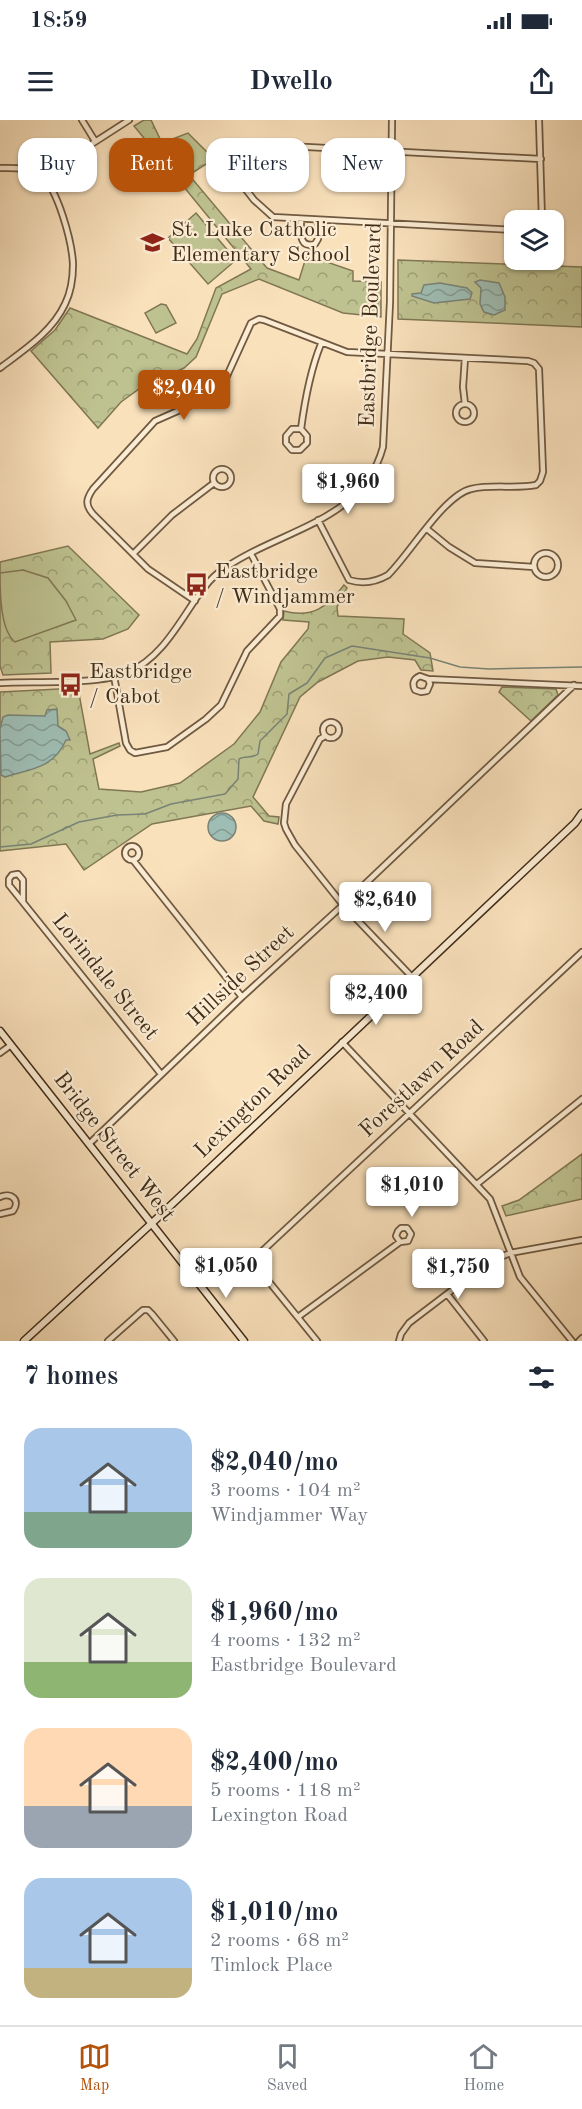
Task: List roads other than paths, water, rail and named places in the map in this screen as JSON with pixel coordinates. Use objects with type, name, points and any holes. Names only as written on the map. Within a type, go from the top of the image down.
[{"type":"street","points":[[82,120],[93,138]]},
{"type":"street","points":[[97,140],[129,120]]},
{"type":"street","name":"Eastbridge Boulevard","points":[[392,120],[392,138]]},
{"type":"street","points":[[539,120],[542,210]]},
{"type":"street","points":[[321,148],[248,144],[223,156],[223,160],[254,200],[268,214],[281,219],[504,229]]},
{"type":"street","points":[[405,152],[541,159]]},
{"type":"street","points":[[0,168],[18,168]]},
{"type":"street","points":[[0,368],[52,325],[64,306],[70,288],[73,262],[55,192]]},
{"type":"street","name":"Eastbridge Boulevard","points":[[0,683],[114,676],[136,668],[155,655],[216,573],[318,520],[350,501],[361,491],[376,468],[383,447],[392,192]]},
{"type":"street","points":[[301,219],[301,239],[304,244],[310,245],[315,244],[318,239],[319,220]]},
{"type":"street","points":[[195,601],[148,569],[93,514],[87,504],[87,499],[93,489],[155,421],[198,402],[226,378],[254,321],[264,320],[340,351],[528,361],[534,363],[539,369],[542,477],[536,485],[468,490],[454,497],[388,575],[380,580],[369,582],[349,580],[318,520]]},
{"type":"street","points":[[301,429],[292,429],[285,436],[286,443],[292,450],[302,449],[307,442],[307,436],[301,429],[312,364],[321,344]]},
{"type":"street","points":[[465,358],[465,404]]},
{"type":"street","points":[[465,404],[474,409],[475,416],[470,422],[465,423],[458,419],[456,413],[459,406],[465,404]]},
{"type":"street","points":[[220,469],[228,472],[231,478],[226,486],[219,487],[214,483],[212,479],[215,472],[220,469]]},
{"type":"street","points":[[133,554],[172,515],[214,483]]},
{"type":"street","points":[[427,529],[449,547],[475,563],[534,567]]},
{"type":"street","points":[[545,553],[556,557],[559,564],[556,573],[550,577],[540,576],[534,567],[536,558],[545,553]]},
{"type":"street","points":[[114,676],[126,743],[135,753],[167,747],[216,710],[247,651],[280,616],[280,609],[251,554]]},
{"type":"street","points":[[428,679],[582,686]]},
{"type":"street","name":"Hillside Street","points":[[89,1144],[242,997],[343,905],[574,686]]},
{"type":"street","points":[[325,736],[320,739],[286,804],[284,823],[295,845],[343,905],[411,977]]},
{"type":"street","name":"Lexington Road","points":[[24,1341],[151,1224],[582,813]]},
{"type":"street","points":[[133,860],[242,997]]},
{"type":"street","name":"Lorindale Street","points":[[23,901],[23,880],[18,874],[12,875],[9,885],[161,1074]]},
{"type":"street","name":"Forestlawn Road","points":[[317,1341],[257,1267],[257,1256],[582,952]]},
{"type":"street","name":"Bridge Street West","points":[[0,1031],[244,1341]]},
{"type":"street","points":[[342,1042],[490,1199],[520,1276],[572,1341]]},
{"type":"street","points":[[0,1053],[11,1044]]},
{"type":"street","points":[[477,1184],[582,1099]]},
{"type":"street","points":[[0,1197],[13,1196],[16,1201],[13,1211],[0,1214]]},
{"type":"street","points":[[399,1341],[409,1323],[489,1262],[510,1253],[582,1239]]},
{"type":"street","points":[[298,1317],[400,1242]]},
{"type":"street","points":[[447,1294],[484,1341]]},
{"type":"street","points":[[108,1341],[143,1310],[148,1310],[174,1341]]},
{"type":"water","points":[[480,280],[499,283],[505,297],[505,310],[494,315],[484,312],[480,304],[481,288],[475,282]]},
{"type":"water","points":[[440,283],[467,288],[472,293],[470,299],[434,303],[412,296],[412,294],[421,293],[424,285]]},
{"type":"water","points":[[57,709],[58,726],[66,731],[70,740],[66,740],[55,756],[41,766],[5,777],[1,775],[0,729],[3,717],[8,715],[45,716],[47,710]]},
{"type":"water","points":[[222,813],[232,817],[236,827],[232,837],[222,841],[212,837],[208,827],[212,817]]},
{"type":"waterway","points":[[0,847],[31,844],[79,822],[117,815],[145,814],[171,804],[225,794],[238,779],[239,759],[258,754],[260,741],[287,714],[289,694],[307,683],[325,658],[352,646],[430,658],[460,667],[489,669],[582,667]]},
{"type":"place","name":"St. Luke Catholic Elementary School","points":[[153,243]]},
{"type":"place","name":"Eastbridge / Windjammer","points":[[197,585]]},
{"type":"place","name":"Eastbridge / Cabot","points":[[71,685]]}]
